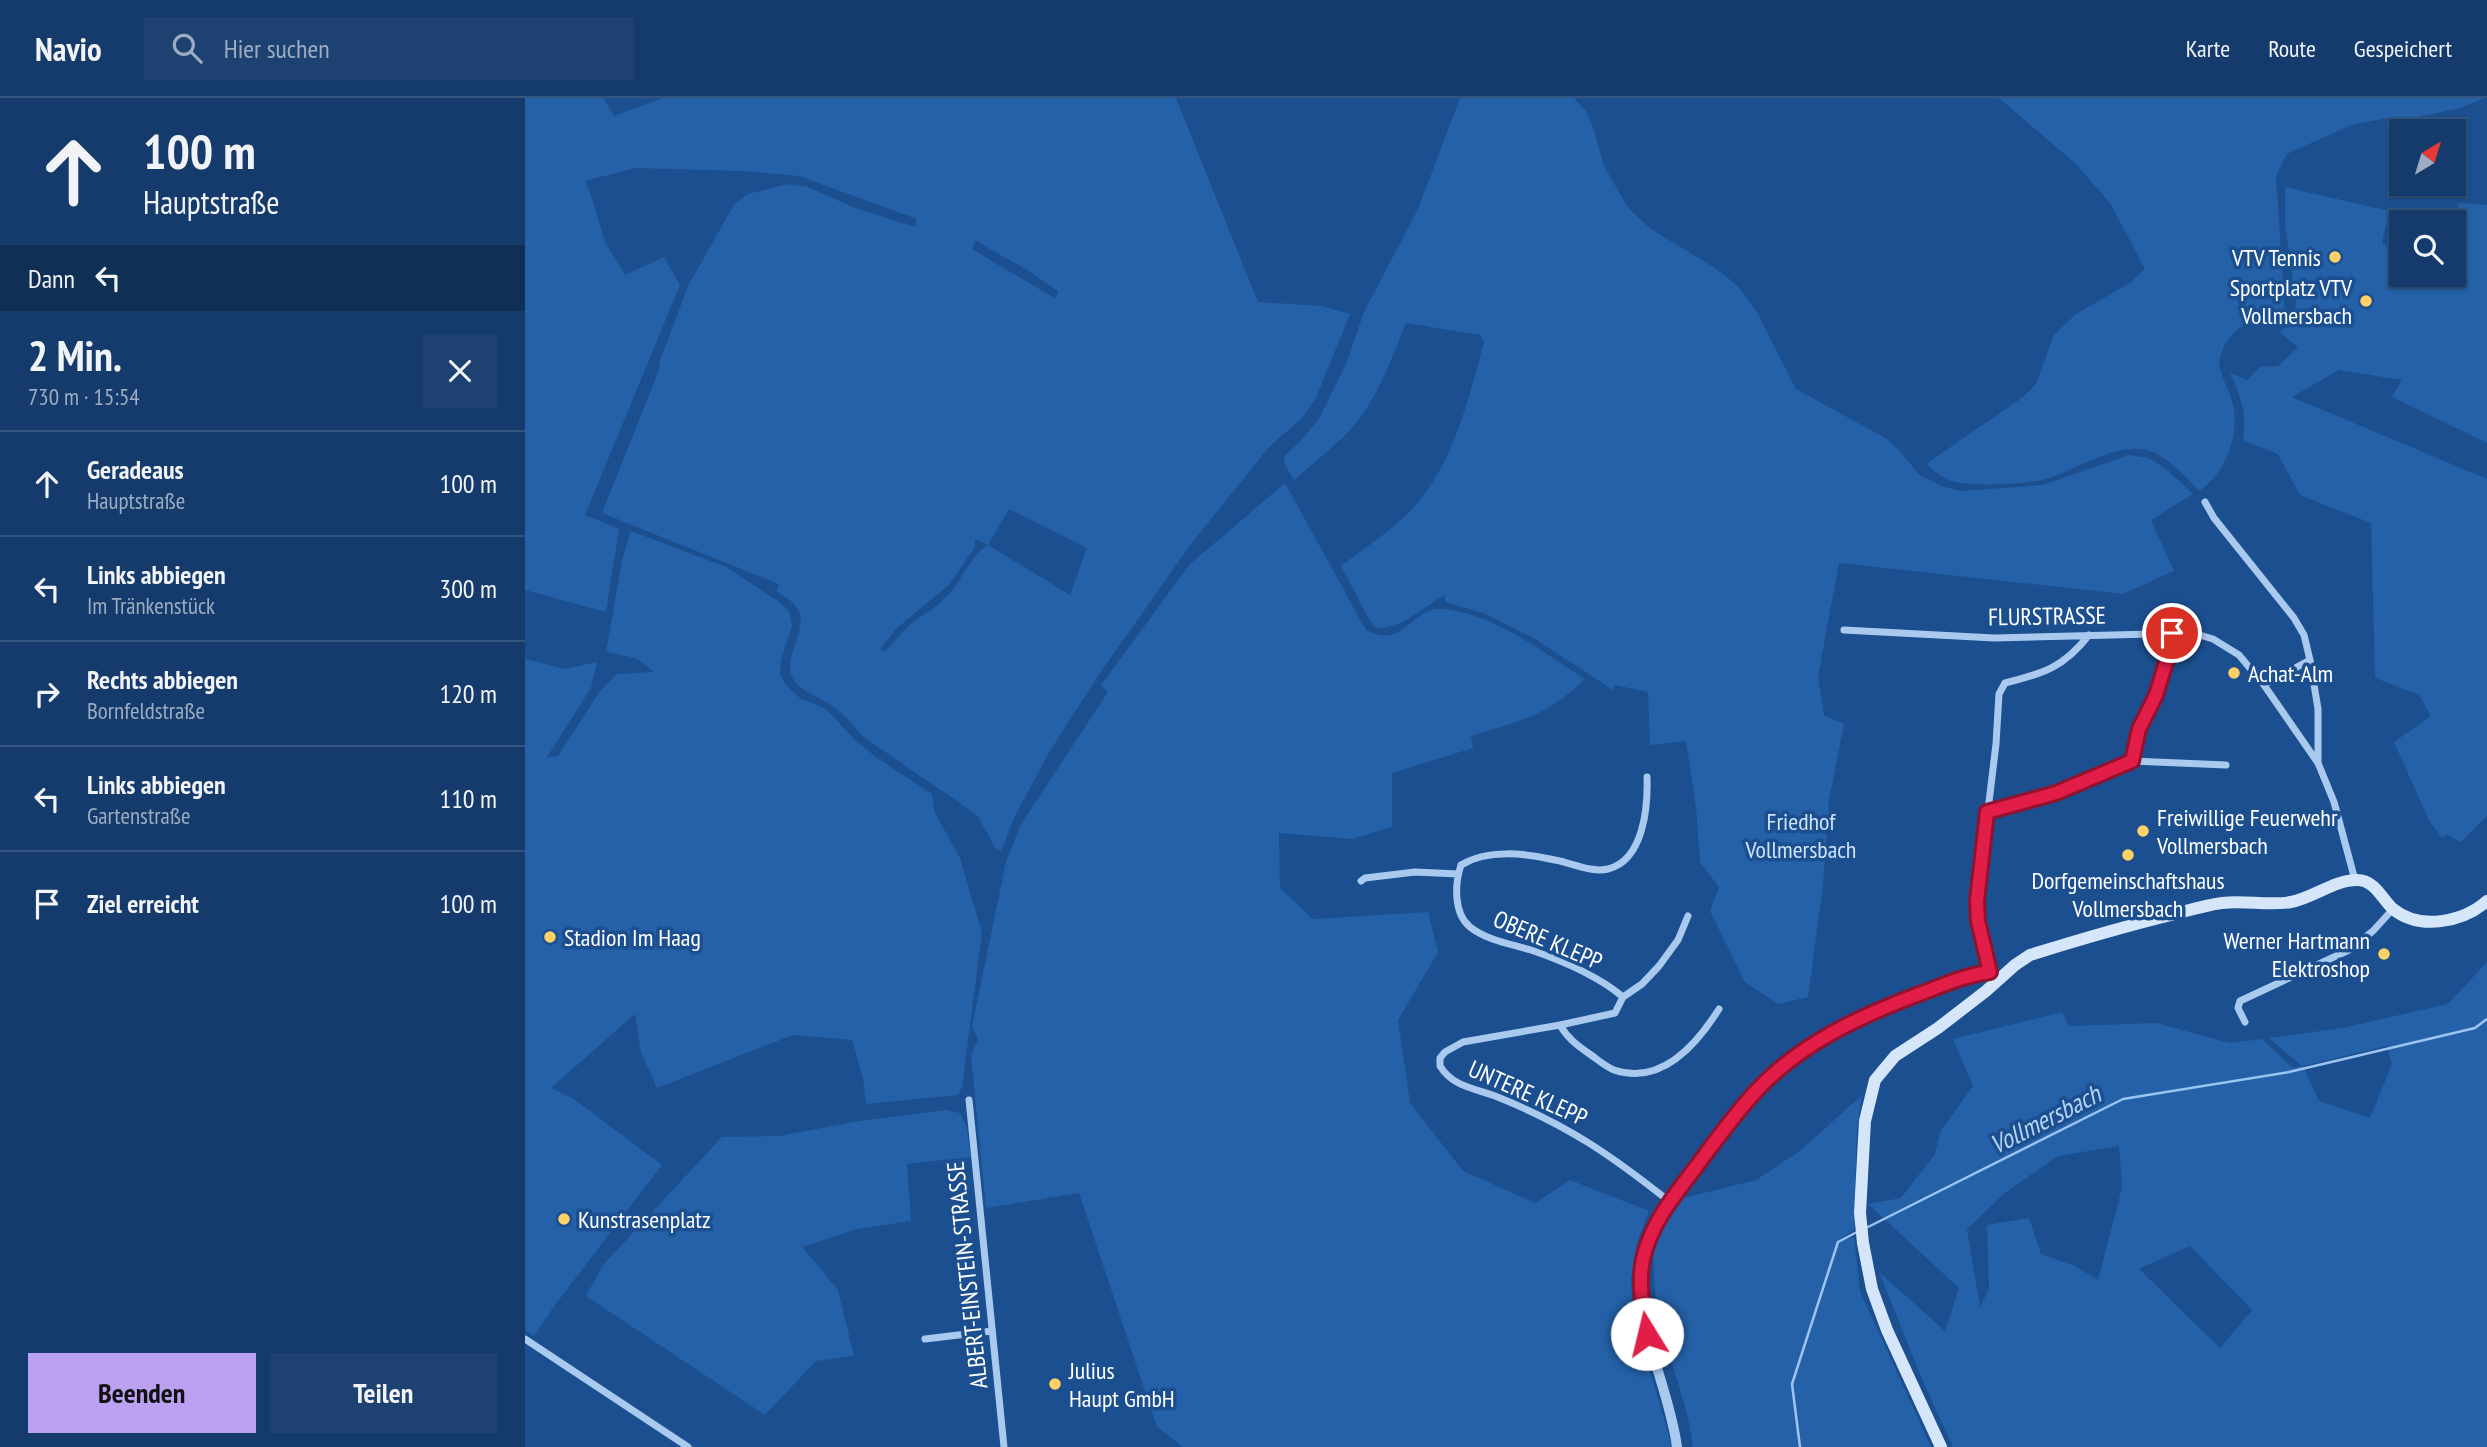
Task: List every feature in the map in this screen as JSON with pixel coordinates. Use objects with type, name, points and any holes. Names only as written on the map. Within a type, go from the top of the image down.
[{"type":"main road","points":[[1941,1447],[1887,1330],[1872,1289],[1863,1243],[1860,1213],[1865,1121],[1875,1080],[1895,1056],[1938,1028],[1994,976],[2030,955],[2221,903],[2243,901],[2276,905],[2303,900],[2355,880],[2371,885],[2393,909],[2410,918],[2444,921],[2464,917],[2487,901]]},
{"type":"street","points":[[2205,502],[2214,518],[2294,618],[2304,635],[2318,709],[2318,763],[2334,802],[2355,880]]},
{"type":"street","name":"FLURSTRASSE","points":[[1844,630],[1994,638],[2193,633],[2213,639],[2239,655],[2264,685],[2318,763]]},
{"type":"street","points":[[2132,761],[2139,729],[2156,695],[2172,633]]},
{"type":"street","points":[[1677,1447],[1647,1334],[1641,1279],[1647,1245],[1659,1218],[1734,1117],[1759,1088],[1790,1060],[1872,1012],[1978,973],[1994,976],[1978,921],[1977,901],[1996,744],[1999,694],[2005,683],[2052,670],[2076,651],[2089,635]]},
{"type":"street","points":[[2264,685],[2310,660]]},
{"type":"street","points":[[1987,812],[2056,793],[2132,761],[2227,765]]},
{"type":"street","points":[[1361,881],[1365,878],[1415,872],[1458,874],[1461,865],[1486,855],[1523,855],[1594,869],[1615,866],[1628,855],[1641,834],[1647,799],[1647,777]]},
{"type":"street","name":"OBERE KLEPP","points":[[1458,874],[1458,908],[1468,926],[1487,936],[1534,951],[1585,972],[1623,997]]},
{"type":"street","points":[[2245,1022],[2238,1008],[2240,1001],[2349,950],[2373,931],[2393,909]]},
{"type":"street","points":[[1623,997],[1642,984],[1659,966],[1678,940],[1688,916]]},
{"type":"street","name":"UNTERE KLEPP","points":[[1623,997],[1615,1013],[1463,1042],[1445,1052],[1440,1058],[1440,1066],[1452,1081],[1529,1110],[1570,1129],[1670,1202]]},
{"type":"street","points":[[1560,1025],[1567,1038],[1612,1069],[1630,1073],[1654,1071],[1680,1058],[1703,1034],[1719,1009]]},
{"type":"street","name":"ALBERT-EINSTEIN-STRASSE","points":[[969,1100],[1004,1447]]},
{"type":"street","points":[[925,1339],[992,1331]]},
{"type":"street","points":[[525,1339],[688,1447]]},
{"type":"green space","points":[[525,98],[604,98],[614,116],[663,98],[1176,98],[1258,302],[1322,306],[1350,314],[1316,398],[1303,417],[1269,447],[1191,544],[1100,673],[1050,751],[1014,818],[1001,851],[996,849],[977,815],[862,736],[840,712],[795,682],[790,668],[801,621],[794,604],[777,591],[779,584],[602,513],[659,370],[659,363],[688,286],[735,203],[748,194],[787,184],[808,187],[855,208],[915,227],[917,219],[799,176],[742,171],[635,168],[585,181],[605,242],[625,275],[664,257],[680,285],[585,515],[619,529],[606,612],[525,590]],"holes":[[[976,241],[1058,291],[1056,299],[972,249]],[[1009,509],[1087,548],[1070,595],[988,545]],[[975,539],[988,545],[976,554],[952,591],[937,606],[910,624],[885,652],[880,649],[897,628],[949,585],[975,547]]]},
{"type":"green space","name":"Friedhof Vollmersbach","points":[[1460,98],[1574,98],[1586,111],[1604,166],[1629,209],[1651,229],[1715,268],[1738,286],[1757,312],[1796,389],[1887,439],[1919,475],[1961,491],[2043,485],[2129,455],[2149,458],[2165,468],[2193,494],[2151,520],[2174,571],[2123,594],[1839,563],[1818,676],[1824,715],[1844,724],[1829,800],[1823,885],[1808,997],[1778,1004],[1745,982],[1710,911],[1719,887],[1700,862],[1696,808],[1686,741],[1650,745],[1648,692],[1615,685],[1613,690],[1535,639],[1486,614],[1445,602],[1445,595],[1395,625],[1376,628],[1341,566],[1401,520],[1433,482],[1455,438],[1471,390],[1484,342],[1480,335],[1406,323],[1376,392],[1351,429],[1294,480],[1285,465],[1284,456],[1300,442],[1320,417],[1346,364],[1364,312],[1418,209]]},
{"type":"green space","points":[[1999,98],[2484,98],[2461,108],[2408,119],[2388,118],[2351,125],[2287,154],[2276,176],[2285,314],[2248,323],[2233,333],[2223,349],[2219,364],[2235,416],[2232,441],[2216,475],[2199,491],[2163,458],[2150,451],[2137,449],[2109,453],[2043,480],[2010,484],[1952,481],[1926,464],[2023,397],[2036,384],[2054,335],[2076,314],[2130,283],[2145,269],[2110,203],[2076,164]]},
{"type":"green space","points":[[2285,187],[2389,211],[2382,244],[2389,245],[2389,287],[2466,287],[2466,210],[2458,210],[2459,203],[2487,205],[2487,443],[2392,397],[2402,380],[2339,370],[2292,397],[2487,479],[2487,816],[2461,842],[2447,834],[2442,838],[2429,820],[2394,742],[2431,716],[2419,695],[2375,678],[2371,523],[2300,495],[2278,454],[2243,440],[2242,405],[2230,373],[2247,380],[2260,367],[2278,366],[2298,347],[2279,332],[2290,324],[2296,303],[2285,224]]},
{"type":"green space","points":[[1285,483],[1366,630],[1379,635],[1389,635],[1429,611],[1458,611],[1515,635],[1585,679],[1558,701],[1532,716],[1471,736],[1473,748],[1392,773],[1392,827],[1352,839],[1279,833],[1280,888],[1313,919],[1428,912],[1438,952],[1398,1020],[1410,1103],[1463,1171],[1535,1203],[1570,1180],[1649,1211],[1637,1243],[1631,1279],[1633,1312],[1672,1447],[1183,1447],[1157,1427],[1079,1193],[986,1208],[971,1056],[978,1039],[972,1026],[1006,862],[1021,824],[1108,692],[1101,685],[1190,564]]},
{"type":"green space","points":[[631,531],[726,567],[779,602],[790,613],[792,626],[781,660],[780,674],[785,684],[800,698],[826,709],[857,742],[932,794],[934,811],[960,858],[982,933],[962,1087],[958,1095],[866,1104],[863,1078],[852,1040],[793,1035],[657,1088],[641,1052],[635,1014],[551,1088],[574,1099],[662,1165],[534,1336],[525,1330],[525,659],[565,669],[597,662],[591,688],[547,757],[558,756],[600,691],[617,674],[654,672],[636,658],[606,652],[622,560]]},
{"type":"green space","points":[[2487,962],[2487,1447],[1953,1447],[1879,1272],[1945,1331],[1959,1288],[1868,1204],[1901,1198],[1935,1154],[1940,1132],[1973,1086],[1953,1039],[2062,1012],[2069,1026],[2156,1023],[2230,1043],[2262,1039],[2293,1068],[2302,1066],[2269,1038],[2342,1028],[2448,1004]],"holes":[[[2387,1046],[2392,1064],[2370,1118],[2319,1101],[2303,1066]],[[2119,1146],[2122,1188],[2098,1280],[2075,1266],[2041,1254],[2029,1218],[1987,1225],[1989,1289],[1980,1307],[1967,1229],[2005,1193],[2058,1156]],[[2190,1246],[2252,1310],[2220,1348],[2139,1269]]]},
{"type":"green space","points":[[1862,1095],[1857,1127],[1854,1230],[1838,1240],[1854,1237],[1860,1291],[1931,1447],[1693,1447],[1656,1296],[1653,1252],[1659,1233],[1680,1199],[1756,1180],[1800,1151]]},
{"type":"green space","points":[[946,1110],[960,1113],[967,1128],[971,1157],[907,1164],[911,1221],[857,1229],[802,1247],[838,1290],[854,1356],[816,1361],[765,1415],[586,1296],[603,1265],[722,1137],[779,1136],[859,1121]]},
{"type":"waterway","name":"Vollmersbach","points":[[1866,1228],[2123,1099],[2289,1072],[2475,1028],[2487,1019]]},
{"type":"waterway","name":"Vollmersbach","points":[[1800,1447],[1792,1384],[1838,1242],[1857,1232]]},
{"type":"place","name":"VTV Tennis","points":[[2335,257]]},
{"type":"place","name":"Sportplatz VTV Vollmersbach","points":[[2366,301]]},
{"type":"place","name":"Achat-Alm","points":[[2234,673]]},
{"type":"place","name":"Freiwillige Feuerwehr Vollmersbach","points":[[2143,831]]},
{"type":"place","name":"Dorfgemeinschaftshaus Vollmersbach","points":[[2128,855]]},
{"type":"place","name":"Stadion Im Haag","points":[[550,937]]},
{"type":"place","name":"Werner Hartmann Elektroshop","points":[[2384,954]]},
{"type":"place","name":"Kunstrasenplatz","points":[[564,1219]]},
{"type":"place","name":"Julius Haupt GmbH","points":[[1055,1384]]},
{"type":"route","points":[[1647,1334],[1641,1279],[1647,1245],[1659,1218],[1690,1175],[1759,1088],[1808,1047],[1872,1012],[1950,982],[1990,972],[1978,921],[1977,901],[1987,812],[2056,793],[2132,761],[2139,729],[2156,695],[2172,633]]}]
